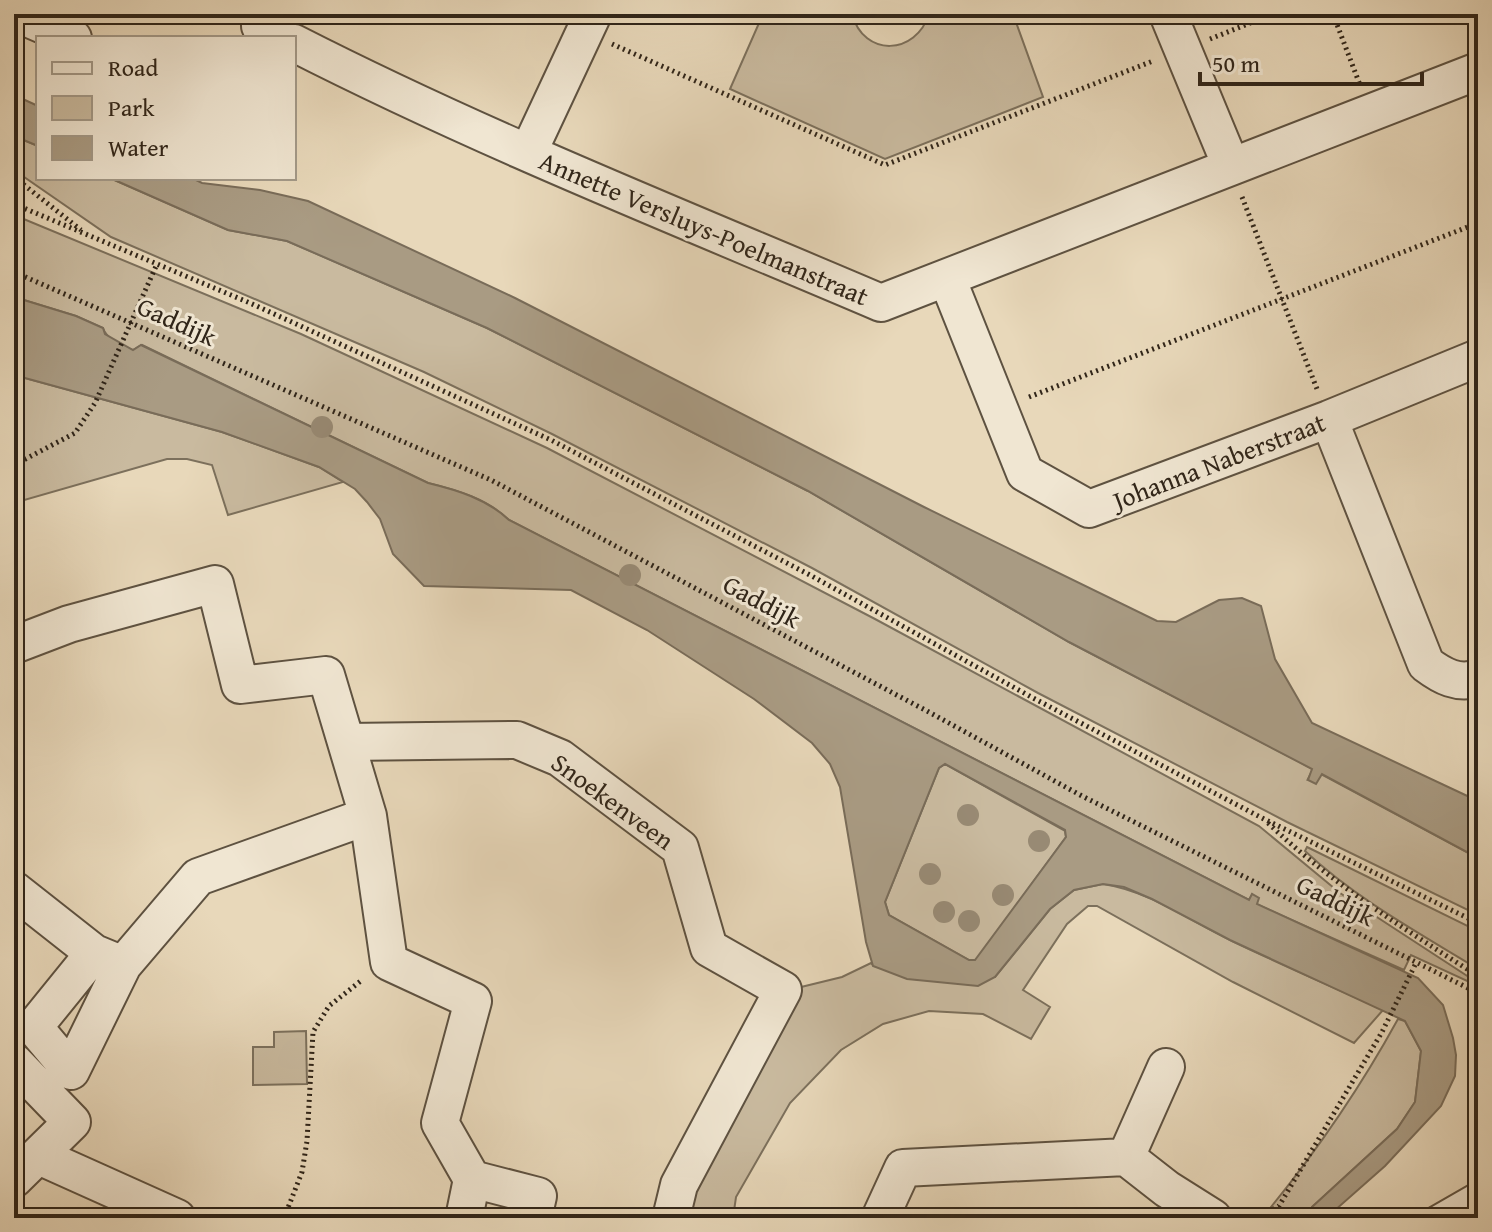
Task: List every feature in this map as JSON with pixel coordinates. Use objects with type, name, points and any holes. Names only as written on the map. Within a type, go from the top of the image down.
[{"type":"street","points":[[18,14],[68,36]]},
{"type":"street","points":[[1168,14],[1231,166]]},
{"type":"street","points":[[528,153],[589,23]]},
{"type":"street","name":"Annette Versluys-Poelmanstraat","points":[[296,44],[361,78],[528,153],[881,303],[1478,71]]},
{"type":"street","name":"Johanna Naberstraat","points":[[947,278],[1025,473],[1089,509],[1329,419],[1478,358]]},
{"type":"street","points":[[1329,419],[1426,664],[1446,678],[1469,681],[1478,678]]},
{"type":"street","points":[[14,645],[69,624],[215,584],[240,685],[326,675],[368,816],[389,962],[473,1001],[440,1123],[472,1179],[464,1218]]},
{"type":"street","name":"Snoekenveen","points":[[346,742],[517,740],[560,758],[680,848],[709,948],[783,990],[679,1185],[671,1218]]},
{"type":"street","points":[[14,890],[109,959],[198,877],[368,816]]},
{"type":"street","points":[[14,1062],[72,1122],[27,1168],[177,1218]]},
{"type":"street","points":[[1126,1157],[1166,1067]]},
{"type":"street","points":[[880,1218],[903,1168],[1126,1157],[1167,1189],[1213,1218]]},
{"type":"street","points":[[472,1179],[538,1196],[533,1218]]},
{"type":"lane","points":[[1431,1218],[1478,1191]]},
{"type":"path","points":[[589,23],[885,165],[1273,14]]},
{"type":"path","points":[[1333,14],[1370,112]]},
{"type":"path","points":[[1231,166],[1329,419]]},
{"type":"path","name":"Gaddijk","points":[[14,177],[88,236]]},
{"type":"path","name":"Gaddijk","points":[[14,204],[420,378],[551,440],[1264,819],[1478,923]]},
{"type":"path","points":[[998,409],[1478,223]]},
{"type":"path","points":[[14,465],[75,433],[95,403],[157,264]]},
{"type":"path","name":"Gaddijk","points":[[14,272],[491,480],[1082,796],[1415,965],[1478,993]]},
{"type":"path","name":"Gaddijk","points":[[1264,819],[1298,852],[1356,898],[1478,976]]},
{"type":"path","points":[[284,1218],[302,1172],[307,1141],[313,1032],[329,1006],[389,962]]},
{"type":"path","points":[[1257,1218],[1279,1206],[1382,1032],[1415,965]]},
{"type":"green space","points":[[763,14],[852,14],[867,38],[890,46],[902,44],[913,37],[929,14],[1013,14],[1043,97],[885,159],[730,89]]},
{"type":"green space","points":[[14,136],[36,145],[36,180],[115,180],[228,230],[287,241],[487,328],[808,491],[1069,642],[1313,769],[1308,779],[1321,774],[1478,858],[1478,915],[1287,822],[1038,693],[812,568],[552,434],[424,372],[111,237],[14,170]]},
{"type":"green space","points":[[14,215],[301,334],[547,448],[875,619],[1259,826],[1340,893],[1478,983],[1478,986],[1411,955],[1404,970],[1256,904],[1252,895],[1249,900],[509,520],[481,501],[428,483],[142,345],[133,350],[124,346],[111,339],[103,328],[76,316],[14,297]]},
{"type":"green space","points":[[14,375],[222,432],[319,467],[343,482],[228,515],[212,465],[187,459],[167,459],[14,503]]},
{"type":"green space","points":[[945,764],[1065,831],[1066,837],[976,960],[969,960],[889,915],[885,902],[939,768]]},
{"type":"green space","points":[[1307,847],[1478,931],[1478,969],[1366,899],[1324,868],[1305,851]]},
{"type":"green space","points":[[1103,884],[1153,900],[1232,941],[1383,1010],[1354,1043],[1233,982],[1097,906],[1088,906],[1067,924],[1023,990],[1050,1007],[1031,1039],[983,1014],[929,1011],[883,1024],[841,1050],[790,1103],[736,1197],[733,1218],[686,1218],[690,1201],[801,991],[797,988],[842,977],[871,963],[874,966],[995,977],[1050,909],[1074,890]]},
{"type":"green space","points":[[1398,1019],[1405,1021],[1421,1051],[1415,1102],[1397,1129],[1312,1207],[1309,1218],[1262,1218],[1335,1122]]},
{"type":"green space","points":[[306,1031],[307,1084],[253,1085],[253,1047],[274,1047],[274,1032]]},
{"type":"water","points":[[14,95],[36,105],[36,145],[14,136]]},
{"type":"water","points":[[115,180],[196,180],[308,201],[515,298],[924,507],[1157,621],[1176,622],[1219,600],[1242,598],[1261,606],[1275,659],[1312,723],[1478,801],[1478,858],[1322,774],[1316,784],[1308,780],[1312,769],[1069,642],[808,491],[487,328],[287,241],[228,230]]},
{"type":"water","points":[[14,297],[76,316],[103,328],[105,334],[133,350],[141,345],[428,483],[481,501],[509,520],[1249,900],[1252,894],[1259,898],[1257,904],[1418,978],[1443,1005],[1453,1038],[1455,1076],[1441,1106],[1385,1166],[1334,1211],[1331,1218],[1309,1218],[1312,1207],[1397,1129],[1415,1102],[1421,1051],[1405,1021],[1230,940],[1152,899],[1124,887],[1103,884],[1074,890],[1050,909],[995,977],[978,986],[907,979],[873,966],[866,942],[840,787],[830,764],[812,743],[754,699],[647,630],[571,590],[424,586],[393,554],[380,519],[367,502],[355,489],[319,467],[222,432],[14,375]],"holes":[[[945,764],[1065,830],[1066,837],[975,960],[969,960],[889,915],[885,902],[939,768]]]}]
